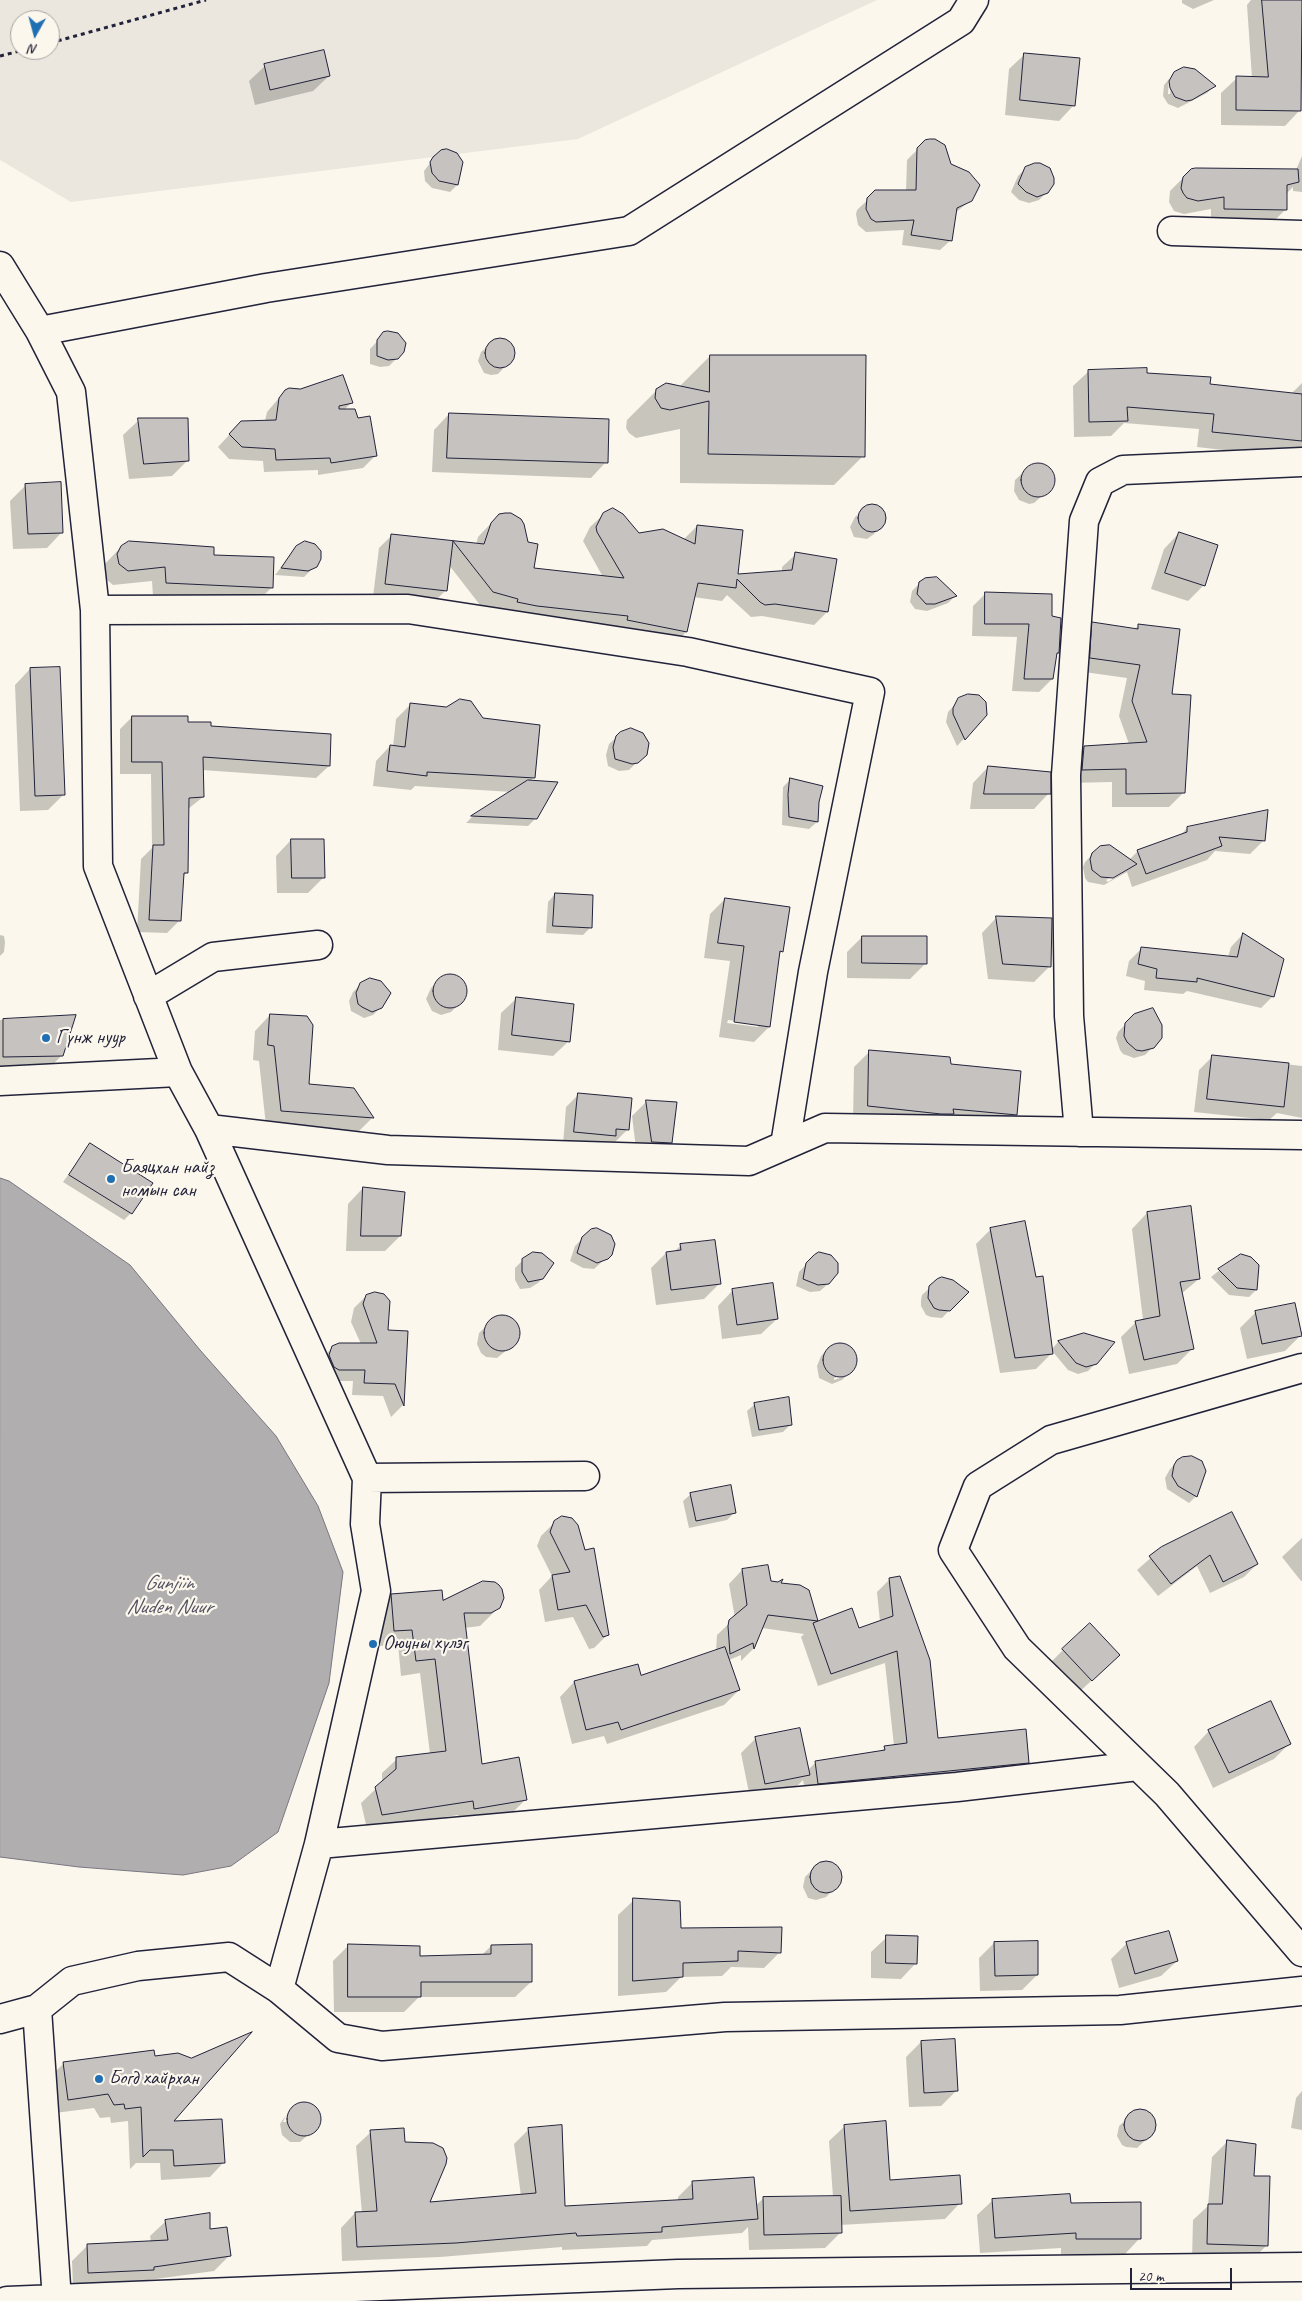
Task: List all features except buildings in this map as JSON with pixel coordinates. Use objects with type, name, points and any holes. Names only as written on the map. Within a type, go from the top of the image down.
[{"type":"street","points":[[40,331],[266,288],[629,231],[961,21],[974,0]]},
{"type":"street","points":[[1172,231],[1302,235]]},
{"type":"street","points":[[0,266],[40,331],[71,392],[96,610],[98,866],[178,1072],[209,1129],[366,1478],[365,1524],[376,1591],[319,1844],[279,1989]]},
{"type":"street","points":[[1079,1132],[1069,1016],[1066,775],[1084,521],[1100,482],[1123,470],[1302,462]]},
{"type":"street","points":[[96,610],[408,609],[688,652],[870,692],[813,972],[785,1145]]},
{"type":"street","points":[[148,996],[213,956],[318,945]]},
{"type":"street","points":[[0,1081],[178,1072]]},
{"type":"street","points":[[209,1129],[388,1150],[749,1161],[825,1128],[1302,1135]]},
{"type":"street","points":[[1302,1368],[1051,1440],[978,1486],[953,1550],[1017,1648],[1168,1794],[1302,1952]]},
{"type":"street","points":[[366,1478],[585,1476]]},
{"type":"street","points":[[319,1844],[957,1787],[1138,1766]]},
{"type":"street","points":[[0,2019],[37,2010],[72,1981],[138,1966],[229,1957],[279,1989],[338,2038],[382,2046],[725,2017],[1120,2010],[1302,1991]]},
{"type":"street","points":[[37,2010],[57,2300]]},
{"type":"street","points":[[6,2301],[678,2274],[1302,2267]]},
{"type":"path","points":[[60,40],[206,0]]},
{"type":"shaded area","points":[[0,0],[877,0],[578,139],[71,202],[0,160]]},
{"type":"water","name":"Gunjiin Nuden Nuur","points":[[0,1178],[9,1181],[130,1265],[200,1350],[276,1436],[318,1506],[343,1572],[329,1683],[278,1832],[231,1866],[183,1875],[79,1867],[0,1857]]},
{"type":"place","name":"Гүнж нуур","points":[[46,1038]]},
{"type":"place","name":"Баяцхан найз номын сан","points":[[111,1179]]},
{"type":"place","name":"Оюуны хүлэг","points":[[373,1644]]},
{"type":"place","name":"Богд хайрхан","points":[[99,2079]]}]
